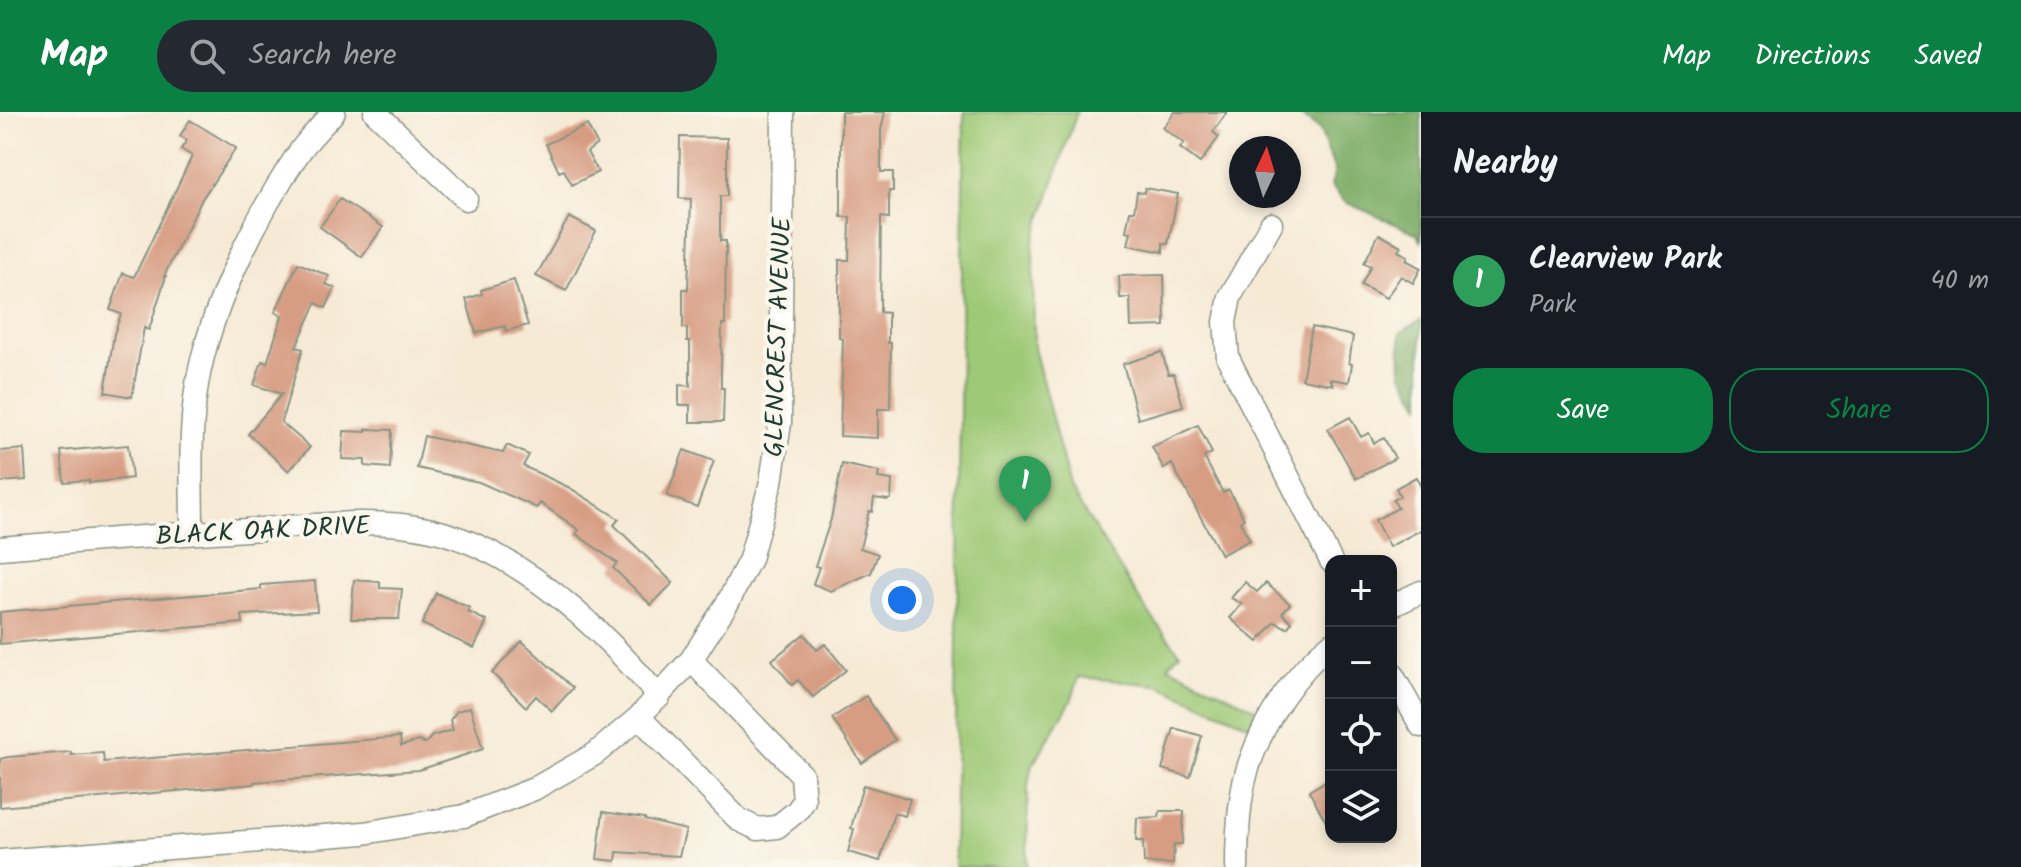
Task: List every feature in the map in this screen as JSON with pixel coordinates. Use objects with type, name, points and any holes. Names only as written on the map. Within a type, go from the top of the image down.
[{"type":"street","points":[[192,533],[191,433],[199,370],[210,331],[231,278],[277,186],[300,150],[334,112]]},
{"type":"street","points":[[375,112],[466,199]]},
{"type":"street","name":"GLENCREST AVENUE","points":[[0,861],[364,833],[464,816],[534,789],[595,754],[639,717],[691,660],[728,602],[750,559],[771,482],[780,423],[783,112]]},
{"type":"street","points":[[1271,224],[1230,297],[1225,322],[1228,358],[1328,555]]},
{"type":"street","name":"BLACK OAK DRIVE","points":[[0,548],[368,522],[432,530],[497,554],[541,582],[627,658],[659,697]]},
{"type":"street","points":[[1397,603],[1421,592]]},
{"type":"street","points":[[1237,867],[1237,833],[1249,763],[1274,712],[1315,657],[1325,649]]},
{"type":"street","points":[[639,717],[739,820],[758,829],[777,827],[797,811],[804,801],[802,775],[691,660]]},
{"type":"street","points":[[1397,683],[1421,726]]},
{"type":"green space","points":[[964,112],[1077,112],[1033,243],[1034,348],[1070,489],[1147,611],[1180,653],[1168,666],[1256,709],[1249,725],[1158,685],[1079,677],[1071,701],[1032,766],[1028,784],[1027,867],[954,867]]},
{"type":"green space","points":[[1296,112],[1421,112],[1421,241],[1416,233],[1345,202],[1331,186],[1335,171],[1320,130]]},
{"type":"green space","points":[[1421,320],[1421,405],[1401,372],[1400,333]]},
{"type":"building","points":[[841,112],[885,112],[881,130],[881,172],[893,172],[889,218],[881,217],[880,312],[888,313],[890,409],[878,409],[878,438],[840,436],[843,339],[839,338],[839,260],[849,260],[850,217],[841,217]]},
{"type":"building","points":[[1175,112],[1227,112],[1213,132],[1219,137],[1200,163],[1180,148],[1184,143],[1163,128]]},
{"type":"building","points":[[190,120],[236,148],[202,199],[164,276],[149,330],[144,328],[132,397],[105,392],[114,334],[121,314],[110,310],[123,273],[134,277],[192,156],[181,149],[187,140],[180,136]]},
{"type":"building","points":[[587,125],[597,144],[587,152],[598,172],[572,185],[564,170],[559,172],[546,144]]},
{"type":"building","points":[[680,137],[727,138],[727,196],[720,196],[720,241],[726,241],[721,367],[723,422],[690,422],[690,405],[679,405],[679,385],[690,386],[690,341],[687,341],[687,328],[683,328],[683,289],[688,289],[691,199],[679,198]]},
{"type":"building","points":[[1145,188],[1178,194],[1168,244],[1163,243],[1163,252],[1128,245],[1131,232],[1126,231],[1130,211],[1134,211],[1137,192],[1144,193]]},
{"type":"building","points":[[340,199],[383,227],[362,257],[320,227]]},
{"type":"building","points":[[569,217],[596,231],[566,291],[536,276]]},
{"type":"building","points":[[1379,234],[1401,246],[1398,251],[1408,256],[1406,260],[1421,268],[1413,283],[1401,276],[1386,298],[1361,285],[1371,266],[1364,263]]},
{"type":"building","points":[[298,263],[329,276],[326,284],[335,288],[326,308],[316,303],[296,347],[303,349],[281,422],[310,447],[289,471],[248,434],[282,394],[254,385],[262,361],[267,363],[282,316],[275,312]]},
{"type":"building","points":[[1164,275],[1165,326],[1131,327],[1130,298],[1120,298],[1119,276]]},
{"type":"building","points":[[514,280],[528,325],[506,331],[505,326],[476,333],[466,299],[482,294],[481,290]]},
{"type":"building","points":[[1312,327],[1353,336],[1349,382],[1330,379],[1333,385],[1302,379]]},
{"type":"building","points":[[1162,352],[1168,374],[1174,374],[1183,406],[1138,419],[1123,364]]},
{"type":"building","points":[[1350,417],[1361,437],[1369,433],[1374,443],[1384,438],[1395,458],[1356,479],[1328,429]]},
{"type":"building","points":[[1198,425],[1212,453],[1204,457],[1223,493],[1229,490],[1244,519],[1240,522],[1250,540],[1221,555],[1172,464],[1164,469],[1152,447]]},
{"type":"building","points":[[366,429],[392,430],[390,468],[365,466],[365,460],[342,459],[344,431],[366,432]]},
{"type":"building","points":[[424,436],[503,453],[507,445],[529,455],[523,466],[570,488],[619,519],[614,525],[673,583],[651,605],[613,568],[617,563],[576,534],[579,530],[540,503],[537,508],[479,482],[417,468]]},
{"type":"building","points":[[128,445],[132,478],[89,483],[89,480],[64,482],[61,451]]},
{"type":"building","points":[[24,449],[26,480],[0,482],[0,451]]},
{"type":"building","points":[[684,450],[714,461],[697,507],[667,496]]},
{"type":"building","points":[[842,464],[879,472],[878,478],[892,480],[891,498],[874,498],[872,512],[869,511],[860,548],[878,554],[871,573],[831,591],[813,584]]},
{"type":"building","points":[[1416,477],[1421,487],[1421,530],[1389,547],[1375,520],[1398,508],[1393,500],[1400,496],[1396,488]]},
{"type":"building","points":[[354,580],[380,582],[380,588],[402,589],[399,619],[351,619]]},
{"type":"building","points":[[315,581],[317,611],[242,615],[243,623],[0,644],[0,612],[261,589],[261,585]]},
{"type":"building","points":[[1245,582],[1257,592],[1266,583],[1290,604],[1282,613],[1292,622],[1287,628],[1275,622],[1258,642],[1230,618],[1242,604],[1231,598]]},
{"type":"building","points":[[436,593],[470,608],[468,612],[487,621],[474,648],[422,624]]},
{"type":"building","points":[[804,634],[817,650],[825,644],[846,670],[813,697],[798,680],[792,685],[772,660]]},
{"type":"building","points":[[522,641],[573,688],[552,711],[536,696],[526,707],[492,673]]},
{"type":"building","points":[[866,696],[895,740],[862,763],[832,718]]},
{"type":"building","points":[[470,707],[483,749],[419,770],[254,782],[0,807],[0,759],[8,757],[103,753],[104,762],[400,737],[401,746],[419,741],[425,744],[432,736],[453,730],[450,720],[457,711]]},
{"type":"building","points":[[1174,728],[1202,736],[1190,777],[1162,769]]},
{"type":"building","points":[[1325,782],[1325,820],[1309,791]]},
{"type":"building","points":[[863,785],[910,799],[905,816],[894,813],[880,861],[848,852]]},
{"type":"building","points":[[1160,811],[1184,811],[1182,844],[1174,844],[1173,864],[1144,863],[1143,841],[1136,841],[1137,818],[1159,817]]},
{"type":"building","points":[[603,812],[645,818],[686,830],[679,856],[617,852],[616,861],[597,859]]},
{"type":"place","name":"Clearview Park","points":[[1025,522]]}]
